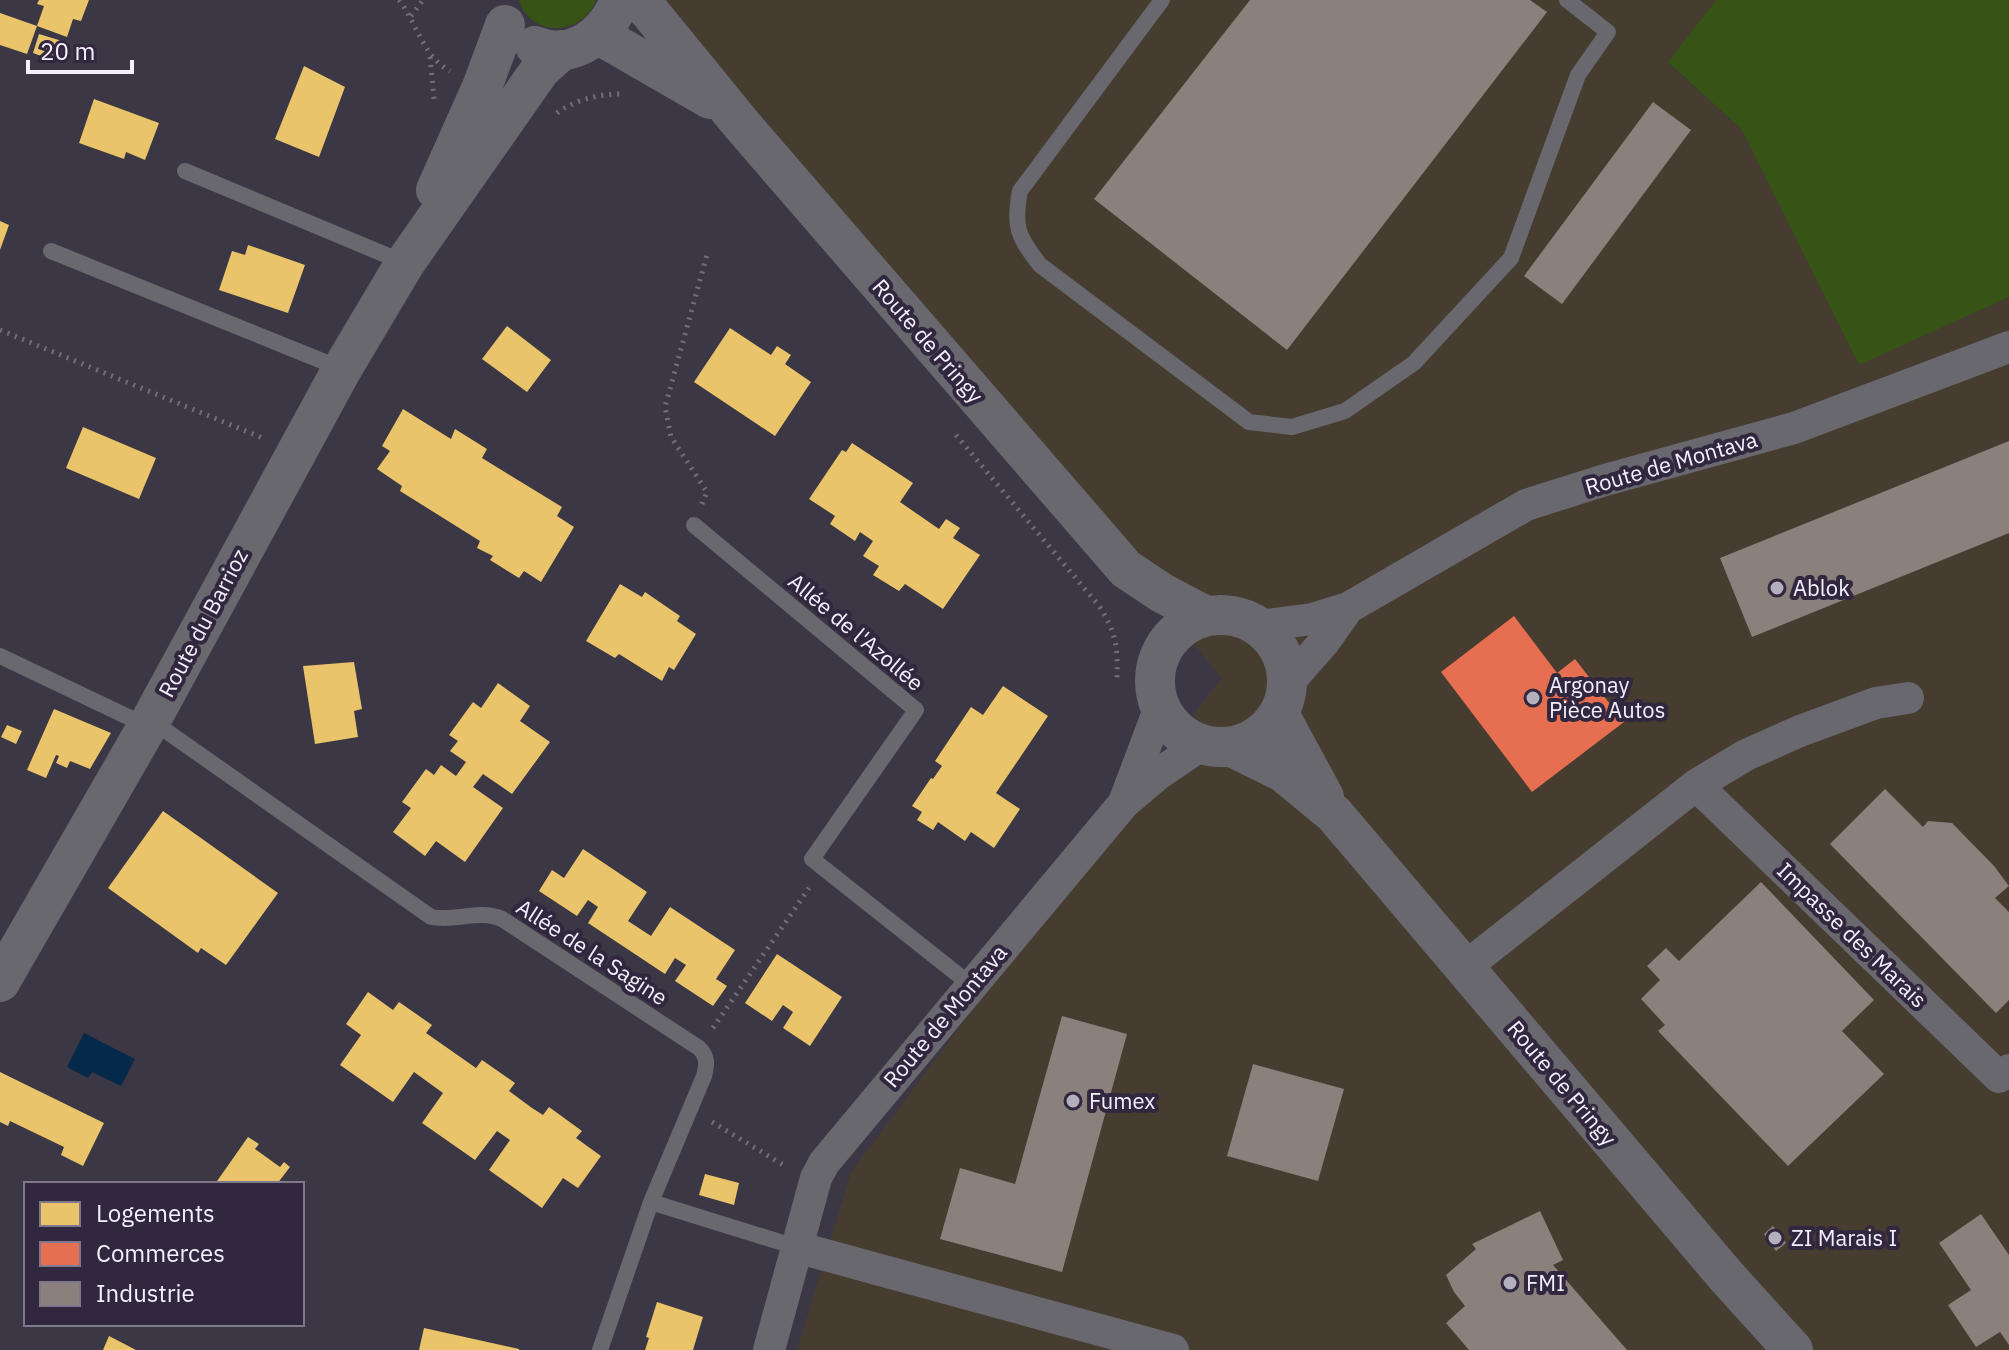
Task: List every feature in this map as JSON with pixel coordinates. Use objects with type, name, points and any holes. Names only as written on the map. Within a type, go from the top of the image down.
[{"type":"street","points":[[500,12],[521,39],[540,48],[562,50],[582,45],[599,35],[612,20],[620,0]]},
{"type":"street","name":"Route de Pringy","points":[[640,0],[731,112],[1126,569],[1162,648]]},
{"type":"street","name":"Route du Barrioz","points":[[405,263],[482,87],[500,12]]},
{"type":"street","name":"Route de Pringy","points":[[599,35],[731,112]]},
{"type":"street","name":"Route du Barrioz","points":[[0,982],[149,723],[342,369],[405,263],[540,70],[562,50]]},
{"type":"street","name":"Route de Montava","points":[[1260,626],[1312,619],[1348,608],[1526,505],[1794,428],[2009,347]]},
{"type":"street","name":"Route de Pringy","points":[[1126,569],[1206,616]]},
{"type":"street","name":"Route de Montava","points":[[1284,698],[1348,608]]},
{"type":"street","points":[[1224,614],[1243,617],[1260,626],[1281,651],[1284,698],[1260,735],[1217,746],[1177,730],[1160,707],[1154,687],[1162,648],[1180,627],[1206,616],[1224,614]]},
{"type":"street","name":"Route de Pringy","points":[[1284,698],[1334,814]]},
{"type":"street","points":[[1464,968],[1696,785],[1746,755],[1800,731],[1876,703],[1908,698]]},
{"type":"street","name":"Route de Montava","points":[[1124,803],[1160,707]]},
{"type":"street","name":"Route de Pringy","points":[[1217,746],[1283,772],[1334,814],[1726,1276],[1793,1350]]},
{"type":"street","name":"Route de Montava","points":[[769,1350],[796,1247],[824,1163],[1124,803],[1157,775],[1217,746]]},
{"type":"street","name":"Impasse des Marais","points":[[1696,785],[1999,1077],[2009,1070]]},
{"type":"street","points":[[796,1247],[1173,1350]]},
{"type":"lane","points":[[1162,0],[1020,191],[1016,209],[1020,240],[1040,265],[1249,422],[1292,427],[1345,411],[1414,363],[1511,258],[1578,75],[1608,32],[1567,0]]},
{"type":"lane","points":[[185,171],[405,263]]},
{"type":"lane","points":[[51,251],[342,369]]},
{"type":"lane","name":"Allée de l'Azollée","points":[[694,525],[916,710],[812,859],[823,868]]},
{"type":"lane","name":"Allée de la Sagine","points":[[0,656],[149,723],[431,917],[445,920],[481,914],[502,919],[699,1048]]},
{"type":"lane","points":[[823,868],[971,985]]},
{"type":"lane","points":[[600,1350],[651,1202],[706,1067],[705,1054],[699,1048]]},
{"type":"lane","points":[[651,1202],[796,1247]]},
{"type":"path","points":[[399,0],[411,16],[430,55],[454,73]]},
{"type":"path","points":[[411,16],[423,0]]},
{"type":"path","points":[[517,106],[546,121],[569,104],[608,94],[631,94]]},
{"type":"path","points":[[694,525],[707,492],[671,437],[665,407],[708,251]]},
{"type":"path","points":[[0,330],[296,452]]},
{"type":"path","points":[[948,424],[1114,628],[1118,654],[1117,678]]},
{"type":"path","points":[[699,1048],[823,868]]},
{"type":"path","points":[[690,1109],[815,1184]]},
{"type":"shaded area","points":[[658,0],[1716,0],[1668,63],[1742,130],[1859,364],[2009,297],[2009,1350],[797,1350],[851,1172],[1221,678],[896,274]]},
{"type":"green space","points":[[519,0],[596,0],[580,21],[557,28],[534,22]]},
{"type":"green space","points":[[1716,0],[2009,0],[2009,297],[1859,365],[1742,130],[1668,62]]},
{"type":"water","points":[[84,1033],[135,1059],[121,1086],[92,1072],[88,1078],[67,1067]]},
{"type":"building: Logements","points":[[39,0],[89,0],[81,21],[73,19],[67,37],[37,26],[44,6],[37,4]]},
{"type":"building: Logements","points":[[0,13],[37,26],[27,54],[0,45]]},
{"type":"building: Logements","points":[[39,34],[62,41],[55,61],[33,53]]},
{"type":"building: Logements","points":[[304,66],[345,87],[319,157],[275,139]]},
{"type":"building: Logements","points":[[94,99],[159,123],[145,160],[126,152],[124,159],[79,143]]},
{"type":"building: Logements","points":[[0,221],[9,225],[0,250]]},
{"type":"building: Logements","points":[[248,245],[305,265],[288,313],[219,290],[232,251],[245,255]]},
{"type":"building: Logements","points":[[507,326],[551,360],[527,392],[482,359]]},
{"type":"building: Logements","points":[[730,328],[771,355],[777,346],[791,355],[785,364],[811,382],[775,436],[694,382]]},
{"type":"building: Logements","points":[[403,409],[451,439],[455,429],[487,449],[482,458],[562,507],[557,516],[574,527],[541,582],[524,571],[519,578],[490,560],[493,556],[477,548],[480,541],[400,491],[402,486],[377,469],[390,451],[382,446]]},
{"type":"building: Logements","points":[[83,427],[156,458],[139,499],[66,468]]},
{"type":"building: Logements","points":[[852,443],[913,483],[900,502],[939,529],[946,519],[960,528],[953,538],[980,555],[943,609],[905,584],[899,591],[873,575],[879,566],[863,556],[873,541],[860,532],[855,541],[830,524],[835,516],[809,499],[842,450],[846,452]]},
{"type":"building: Logements","points":[[620,584],[642,597],[645,592],[680,616],[677,621],[696,634],[674,670],[669,667],[662,681],[619,654],[615,658],[586,641]]},
{"type":"building: Logements","points":[[354,662],[362,709],[354,711],[358,737],[315,744],[303,666]]},
{"type":"building: Logements","points":[[498,683],[530,706],[520,721],[550,742],[512,794],[483,774],[473,787],[503,808],[465,862],[436,841],[425,856],[393,832],[411,808],[402,802],[426,769],[434,775],[441,765],[456,776],[466,762],[450,751],[458,741],[449,735],[473,702],[481,708]]},
{"type":"building: Logements","points":[[1003,686],[1048,716],[996,793],[1020,809],[994,848],[971,832],[965,841],[938,822],[933,830],[917,820],[922,812],[912,806],[942,766],[935,761],[971,707],[983,715]]},
{"type":"building: Logements","points":[[54,709],[111,733],[90,769],[70,761],[67,768],[56,763],[59,756],[56,755],[46,778],[27,770]]},
{"type":"building: Logements","points":[[7,725],[22,731],[16,744],[1,737]]},
{"type":"building: Logements","points":[[163,811],[278,893],[226,965],[201,948],[198,953],[108,888]]},
{"type":"building: Logements","points":[[583,849],[647,892],[628,921],[651,936],[670,907],[735,950],[716,979],[727,986],[713,1006],[675,981],[686,965],[675,958],[665,974],[588,923],[598,907],[588,900],[577,916],[539,891],[552,870],[564,878]]},
{"type":"building: Logements","points":[[777,954],[842,997],[810,1046],[783,1028],[793,1012],[783,1005],[772,1021],[745,1003]]},
{"type":"building: Logements","points":[[368,992],[393,1010],[399,1002],[432,1025],[426,1033],[476,1068],[482,1060],[515,1083],[509,1091],[532,1108],[543,1115],[549,1107],[582,1131],[576,1138],[601,1156],[578,1188],[563,1178],[542,1208],[489,1170],[510,1140],[497,1131],[475,1160],[422,1123],[443,1093],[414,1072],[393,1102],[340,1065],[361,1035],[346,1024]]},
{"type":"building: Logements","points":[[0,1072],[104,1123],[83,1166],[61,1155],[64,1147],[10,1121],[8,1126],[0,1122]]},
{"type":"building: Logements","points":[[248,1137],[259,1144],[255,1149],[280,1167],[284,1162],[290,1167],[279,1182],[216,1182]]},
{"type":"building: Logements","points":[[705,1174],[739,1183],[734,1205],[699,1195]]},
{"type":"building: Logements","points":[[657,1302],[703,1317],[693,1350],[645,1350]]},
{"type":"building: Logements","points":[[424,1328],[519,1349],[519,1350],[419,1350]]},
{"type":"building: Logements","points":[[109,1336],[136,1350],[103,1350]]},
{"type":"building: Commerces","name":"Argonay Pièce Autos","points":[[1514,616],[1557,673],[1575,659],[1624,722],[1532,792],[1441,672]]},
{"type":"building: Industrie","points":[[1250,0],[1530,0],[1547,12],[1287,350],[1094,199]]},
{"type":"building: Industrie","points":[[1653,102],[1691,130],[1562,304],[1524,276]]},
{"type":"building: Industrie","points":[[2009,441],[2009,533],[1752,637],[1720,558]]},
{"type":"building: Industrie","points":[[1885,789],[1923,827],[1928,821],[1952,823],[2009,886],[1995,898],[2009,912],[2009,1000],[1996,1013],[1830,844]]},
{"type":"building: Industrie","points":[[1761,882],[1874,1000],[1842,1031],[1884,1074],[1788,1166],[1658,1031],[1665,1025],[1641,999],[1660,980],[1647,966],[1666,948],[1679,961]]},
{"type":"building: Industrie","name":"Fumex","points":[[1062,1016],[1127,1034],[1062,1272],[940,1239],[960,1168],[1015,1184]]},
{"type":"building: Industrie","points":[[1253,1064],[1344,1089],[1318,1181],[1227,1156]]},
{"type":"building: Industrie","name":"FMI","points":[[1540,1211],[1563,1260],[1553,1265],[1627,1350],[1469,1350],[1446,1323],[1465,1306],[1446,1275],[1476,1249],[1472,1244]]},
{"type":"building: Industrie","points":[[1981,1214],[2009,1255],[2009,1345],[2000,1332],[1976,1347],[1948,1305],[1971,1290],[1939,1243]]},
{"type":"building: Industrie","name":"ZI Marais I","points":[[1773,1226],[1786,1243],[1776,1251],[1764,1234]]},
{"type":"place","name":"Ablok","points":[[1777,588]]},
{"type":"place","name":"Argonay Pièce Autos","points":[[1533,698]]},
{"type":"place","name":"Fumex","points":[[1073,1101]]},
{"type":"place","name":"ZI Marais I","points":[[1775,1238]]},
{"type":"place","name":"FMI","points":[[1510,1283]]}]
